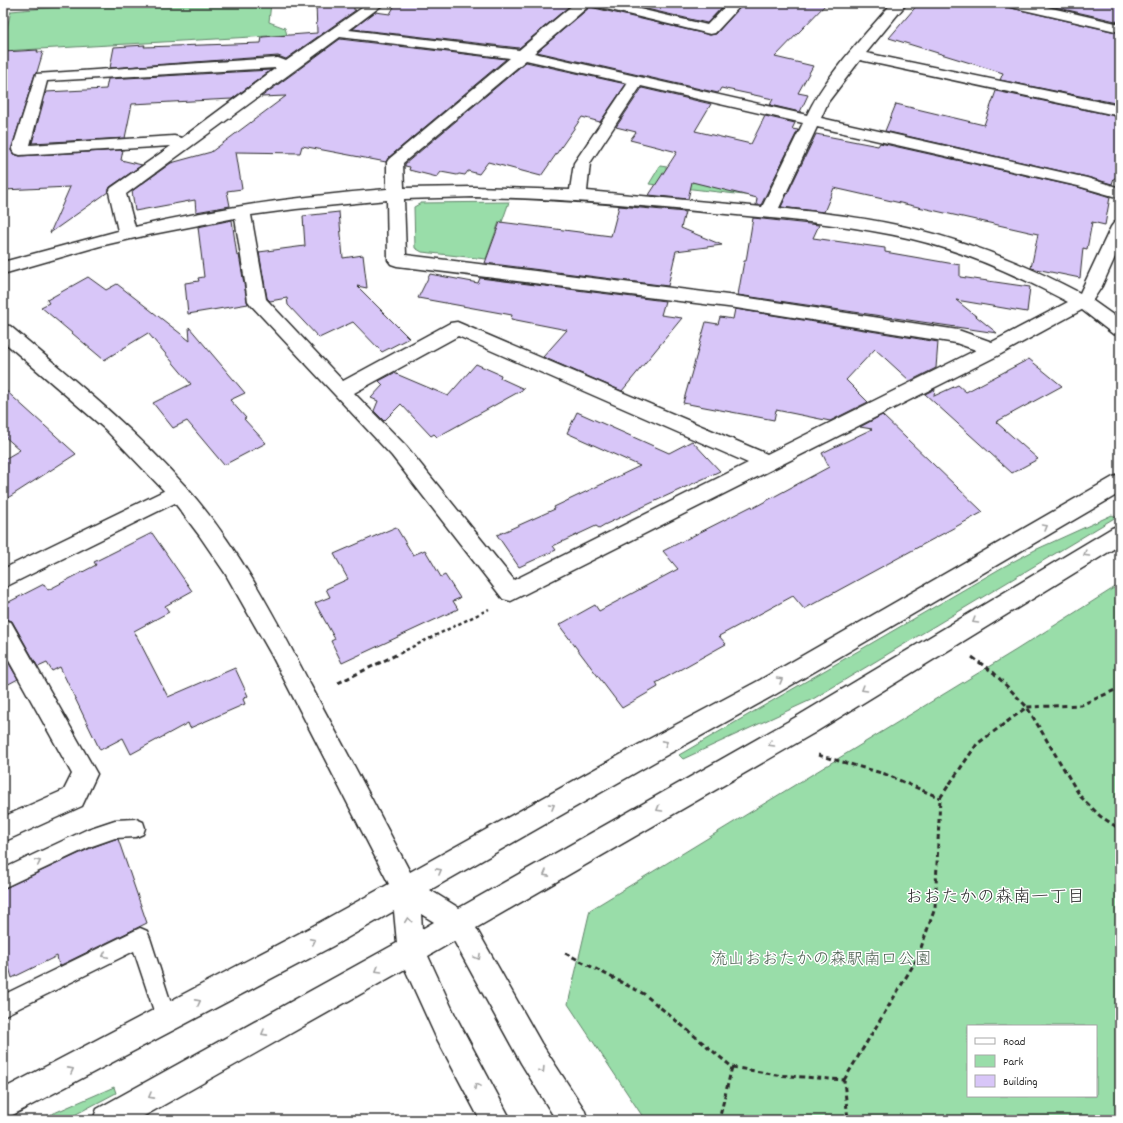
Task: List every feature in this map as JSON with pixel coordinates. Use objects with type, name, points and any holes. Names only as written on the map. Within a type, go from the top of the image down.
[{"type":"street","points":[[128,234],[118,192],[288,66],[339,32],[378,3]]},
{"type":"street","points":[[584,3],[395,162],[397,260],[736,302],[958,337],[994,349]]},
{"type":"street","points":[[596,3],[710,30],[736,3]]},
{"type":"street","points":[[768,213],[811,120],[828,91],[900,3]]},
{"type":"street","points":[[1012,3],[1120,28]]},
{"type":"street","points":[[339,32],[524,55],[1081,182],[1120,193]]},
{"type":"street","points":[[856,55],[1120,111]]},
{"type":"street","points":[[184,144],[174,141],[20,150],[41,77],[278,63],[288,66]]},
{"type":"street","points":[[578,195],[582,163],[638,80]]},
{"type":"street","points":[[3,268],[128,234],[242,210],[322,200],[396,194],[480,192],[578,195],[768,213],[871,226],[913,234],[955,246],[1000,262],[1038,278],[1083,302],[1120,329]]},
{"type":"street","points":[[242,210],[257,301],[341,391],[400,450],[511,592],[994,349],[1083,302],[1094,286],[1120,227]]},
{"type":"street","points":[[341,391],[457,328],[767,463]]},
{"type":"street","points":[[3,331],[112,424],[178,492],[207,529],[233,567],[280,647],[405,889],[411,950],[445,1025],[496,1120]]},
{"type":"street","points":[[3,1105],[323,936],[647,753],[768,687],[1120,483]]},
{"type":"street","points":[[3,579],[178,492]]},
{"type":"street","points":[[108,1120],[459,923],[805,725],[1120,534]]},
{"type":"street","points":[[3,629],[85,774],[73,798],[3,830]]},
{"type":"street","points":[[405,889],[459,923],[531,1053],[572,1120]]},
{"type":"lane","points":[[3,879],[88,838],[115,829],[136,828]]},
{"type":"lane","points":[[3,1006],[140,938],[166,1019]]},
{"type":"path","points":[[338,683],[500,604],[511,592]]},
{"type":"path","points":[[972,657],[994,673],[1027,707],[1080,796],[1100,816],[1120,829]]},
{"type":"path","points":[[848,1120],[844,1080],[917,959],[935,908],[940,798],[977,744],[1027,707],[1081,704],[1120,688]]},
{"type":"path","points":[[818,754],[885,774],[940,798]]},
{"type":"path","points":[[565,953],[644,994],[732,1067],[777,1075],[844,1080]]},
{"type":"path","points":[[719,1120],[732,1067]]},
{"type":"green space","points":[[102,3],[271,3],[269,22],[285,28],[287,35],[3,51],[3,44],[11,11]]},
{"type":"green space","points":[[660,166],[667,167],[663,174],[753,196],[649,184]]},
{"type":"green space","points":[[509,202],[502,222],[499,222],[486,259],[422,252],[415,248],[414,207],[421,203]]},
{"type":"green space","points":[[1112,515],[1116,517],[813,699],[683,759],[679,755],[1003,567],[1035,550]]},
{"type":"green space","name":"流山おおたかの森駅南口公園","points":[[1120,584],[1120,1120],[645,1120],[568,1004],[590,910],[1016,650]]},
{"type":"green space","points":[[114,1087],[116,1093],[65,1120],[38,1120]]},
{"type":"building","points":[[316,3],[354,3],[354,10],[356,10],[286,59],[278,56],[110,68],[114,47],[261,43],[262,37],[317,33]]},
{"type":"building","points":[[396,3],[427,3],[457,6],[459,3],[573,3],[519,48],[353,29],[375,12],[390,14]]},
{"type":"building","points":[[621,3],[726,3],[707,23]]},
{"type":"building","points":[[744,3],[827,3],[775,57],[813,66],[798,93],[808,95],[800,112],[770,105],[773,99],[721,88],[718,93],[537,52],[590,7],[710,35],[716,34]]},
{"type":"building","points":[[919,3],[1004,3],[1007,7],[1120,33],[1120,104],[1000,80],[1003,73],[889,38]]},
{"type":"building","points":[[1037,3],[1120,3],[1120,22]]},
{"type":"building","points":[[340,39],[506,59],[388,158],[386,162],[302,146],[300,153],[236,152],[242,189],[227,191],[230,206],[196,212],[195,200],[135,211],[132,191],[171,163],[211,152],[286,96],[261,97]]},
{"type":"building","points":[[38,50],[37,52],[43,52],[11,150],[13,154],[20,156],[123,150],[121,160],[142,165],[110,187],[108,192],[50,233],[70,187],[3,190],[3,52]]},
{"type":"building","points":[[526,62],[626,84],[600,122],[582,117],[541,176],[488,162],[479,174],[468,171],[465,175],[441,172],[437,177],[409,170],[410,167],[405,166],[405,164]]},
{"type":"building","points":[[271,70],[232,99],[132,104],[125,138],[32,143],[46,92],[106,89],[108,79]]},
{"type":"building","points":[[642,88],[711,104],[695,131],[751,144],[765,116],[795,123],[792,129],[798,130],[761,205],[756,205],[757,198],[692,182],[688,199],[649,195],[677,152],[630,140],[636,132],[616,127]]},
{"type":"building","points":[[996,91],[1120,117],[1120,179],[1114,178],[1112,184],[885,131],[896,104],[984,125]]},
{"type":"building","points":[[816,134],[878,146],[880,143],[1078,187],[1110,197],[1105,225],[1092,222],[1087,249],[1083,248],[1080,278],[1031,268],[1038,234],[834,188],[824,212],[781,207]]},
{"type":"building","points":[[619,206],[685,212],[681,228],[722,245],[676,251],[668,286],[485,263],[500,222],[611,236]]},
{"type":"building","points":[[339,212],[343,258],[363,255],[367,288],[357,286],[409,338],[382,352],[353,322],[319,338],[288,305],[287,298],[270,301],[267,298],[259,252],[305,246],[303,216]]},
{"type":"building","points":[[753,218],[819,225],[813,238],[885,248],[885,252],[960,265],[960,277],[1030,287],[1027,312],[956,300],[997,333],[738,295],[744,261],[746,261]]},
{"type":"building","points":[[232,220],[237,256],[239,255],[248,304],[188,314],[185,283],[199,281],[198,278],[204,277],[198,227]]},
{"type":"building","points":[[430,274],[478,283],[480,278],[665,301],[661,315],[682,318],[622,391],[543,357],[567,330],[511,319],[512,315],[418,298]]},
{"type":"building","points":[[88,277],[106,290],[117,284],[190,341],[189,327],[245,393],[230,400],[246,418],[244,419],[266,443],[224,465],[187,421],[173,428],[153,403],[191,384],[148,333],[104,360],[41,307],[49,303],[47,300]]},
{"type":"building","points":[[735,309],[938,342],[936,368],[910,381],[875,349],[846,380],[868,402],[830,421],[776,410],[774,420],[683,403],[706,322],[718,324],[720,317],[733,319]]},
{"type":"building","points":[[1029,359],[1062,386],[996,422],[1038,459],[1012,473],[925,394],[935,389],[934,396],[958,385],[966,392]]},
{"type":"building","points":[[476,364],[501,375],[500,378],[524,389],[437,437],[434,434],[431,436],[401,404],[384,421],[374,411],[378,401],[371,398],[383,385],[379,381],[394,373],[448,396]]},
{"type":"building","points":[[3,388],[76,454],[3,501],[3,460],[20,450],[3,435]]},
{"type":"building","points":[[577,412],[669,453],[692,441],[720,471],[599,528],[596,526],[553,546],[556,550],[519,567],[497,535],[555,509],[554,507],[640,466],[567,433]]},
{"type":"building","points":[[882,415],[983,512],[804,609],[793,596],[719,636],[726,644],[656,683],[658,687],[622,708],[559,625],[595,605],[599,611],[678,569],[663,551],[752,506],[753,508],[829,467],[822,453],[872,429],[860,427]]},
{"type":"building","points":[[396,527],[413,555],[425,550],[441,577],[445,575],[460,598],[453,601],[458,609],[342,663],[331,641],[335,639],[315,603],[330,597],[326,589],[348,579],[334,554]]},
{"type":"building","points":[[152,533],[192,591],[165,606],[169,612],[134,631],[168,697],[235,668],[248,696],[243,699],[245,704],[190,728],[188,723],[131,754],[123,738],[100,750],[60,667],[52,671],[47,663],[38,667],[12,621],[3,618],[3,605],[44,584],[48,590],[96,565],[94,562]]},
{"type":"building","points":[[3,653],[18,679],[3,687]]},
{"type":"building","points":[[118,839],[147,923],[59,966],[57,956],[12,978],[3,945],[3,889],[93,847]]},
{"type":"district","name":"おおたかの森南一丁目","points":[[995,896]]}]
